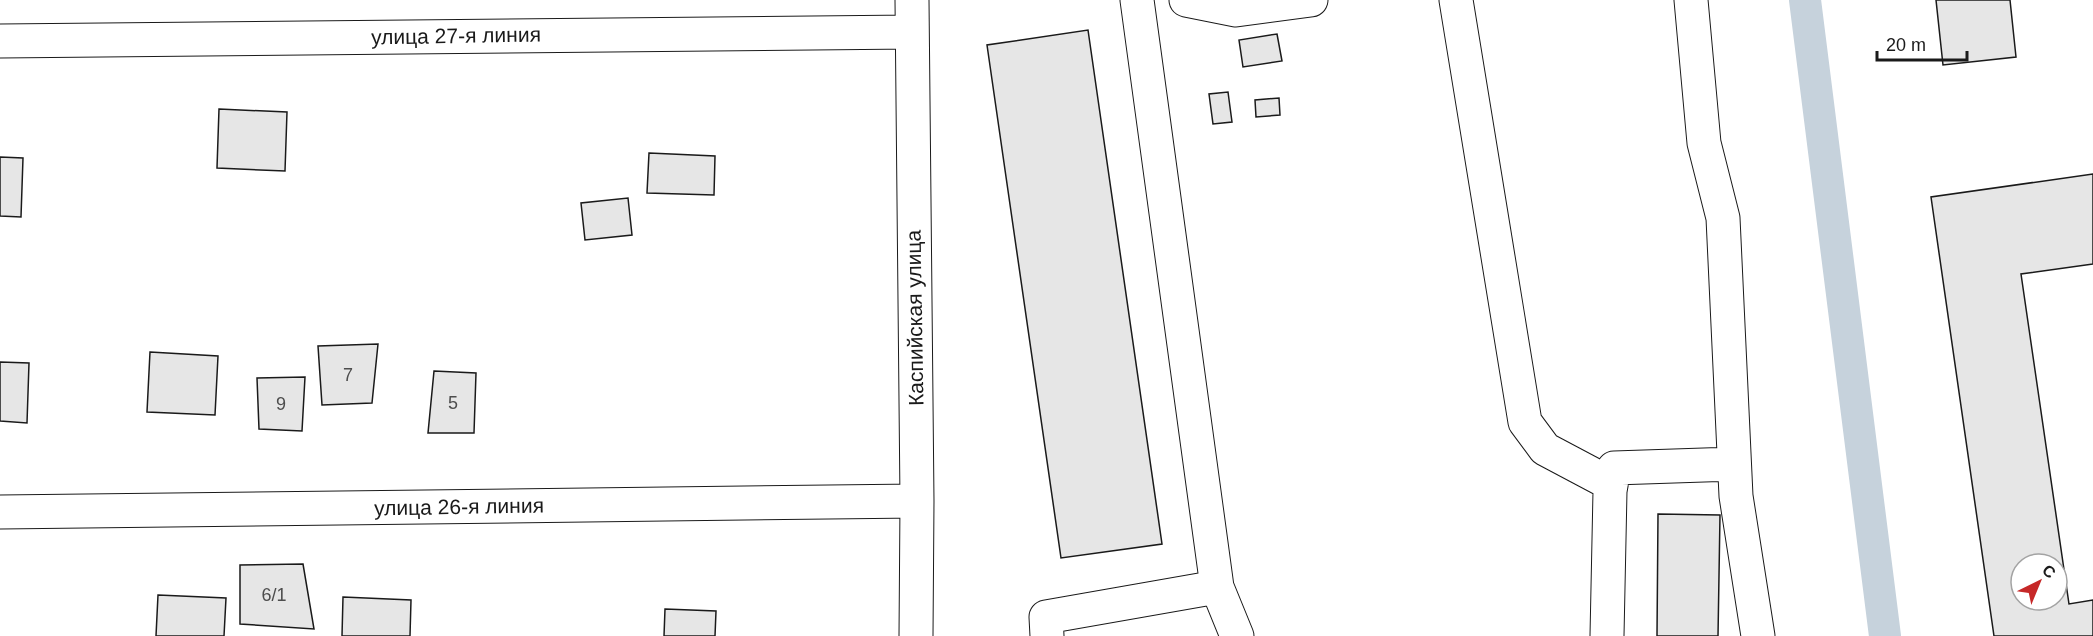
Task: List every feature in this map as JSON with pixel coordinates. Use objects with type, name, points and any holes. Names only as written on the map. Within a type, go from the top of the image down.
[{"type":"street","points":[[1137,0],[1217,587],[1237,636]]},
{"type":"street","points":[[1185,0],[1236,10],[1311,0]]},
{"type":"street","points":[[1456,0],[1525,422],[1545,449],[1611,484]]},
{"type":"street","points":[[1691,0],[1704,143],[1723,218],[1736,496],[1758,636]]},
{"type":"street","name":"улица 27-я линия","points":[[0,41],[912,16]]},
{"type":"street","name":"Каспийская улица","points":[[912,16],[917,501],[916,636]]},
{"type":"street","points":[[1607,636],[1611,484],[1614,468],[1734,464]]},
{"type":"street","name":"улица 26-я линия","points":[[0,512],[917,501]]},
{"type":"street","points":[[1047,636],[1046,616],[1217,587]]},
{"type":"building","points":[[1936,0],[2010,0],[2016,57],[1943,65]]},
{"type":"building","points":[[1088,30],[1162,544],[1061,558],[987,45]]},
{"type":"building","points":[[1277,34],[1282,61],[1243,67],[1239,40]]},
{"type":"building","points":[[1228,92],[1232,122],[1213,124],[1209,94]]},
{"type":"building","points":[[1279,98],[1280,115],[1256,117],[1255,100]]},
{"type":"building","points":[[219,109],[287,112],[285,171],[217,168]]},
{"type":"building","points":[[649,153],[715,156],[714,195],[647,193]]},
{"type":"building","points":[[0,157],[23,158],[21,217],[0,216]]},
{"type":"building","points":[[2093,174],[2093,264],[2021,274],[2061,552],[2009,552],[2009,612],[2069,612],[2069,604],[2093,600],[2093,636],[1994,636],[1931,197]]},
{"type":"building","points":[[628,198],[632,235],[585,240],[581,203]]},
{"type":"building","points":[[378,344],[372,403],[322,405],[318,346]]},
{"type":"building","points":[[150,352],[218,356],[215,415],[147,412]]},
{"type":"building","points":[[0,362],[29,363],[27,423],[0,421]]},
{"type":"building","points":[[434,371],[476,373],[474,433],[428,433]]},
{"type":"building","points":[[305,377],[302,431],[259,429],[257,378]]},
{"type":"building","points":[[1658,514],[1720,515],[1718,636],[1657,636]]},
{"type":"building","points":[[303,564],[314,629],[240,624],[240,565]]},
{"type":"building","points":[[158,595],[226,598],[224,636],[156,636]]},
{"type":"building","points":[[343,597],[411,600],[410,636],[342,636]]},
{"type":"building","points":[[665,609],[716,611],[715,636],[664,636]]},
{"type":"waterway","points":[[1805,0],[1885,636]]}]
